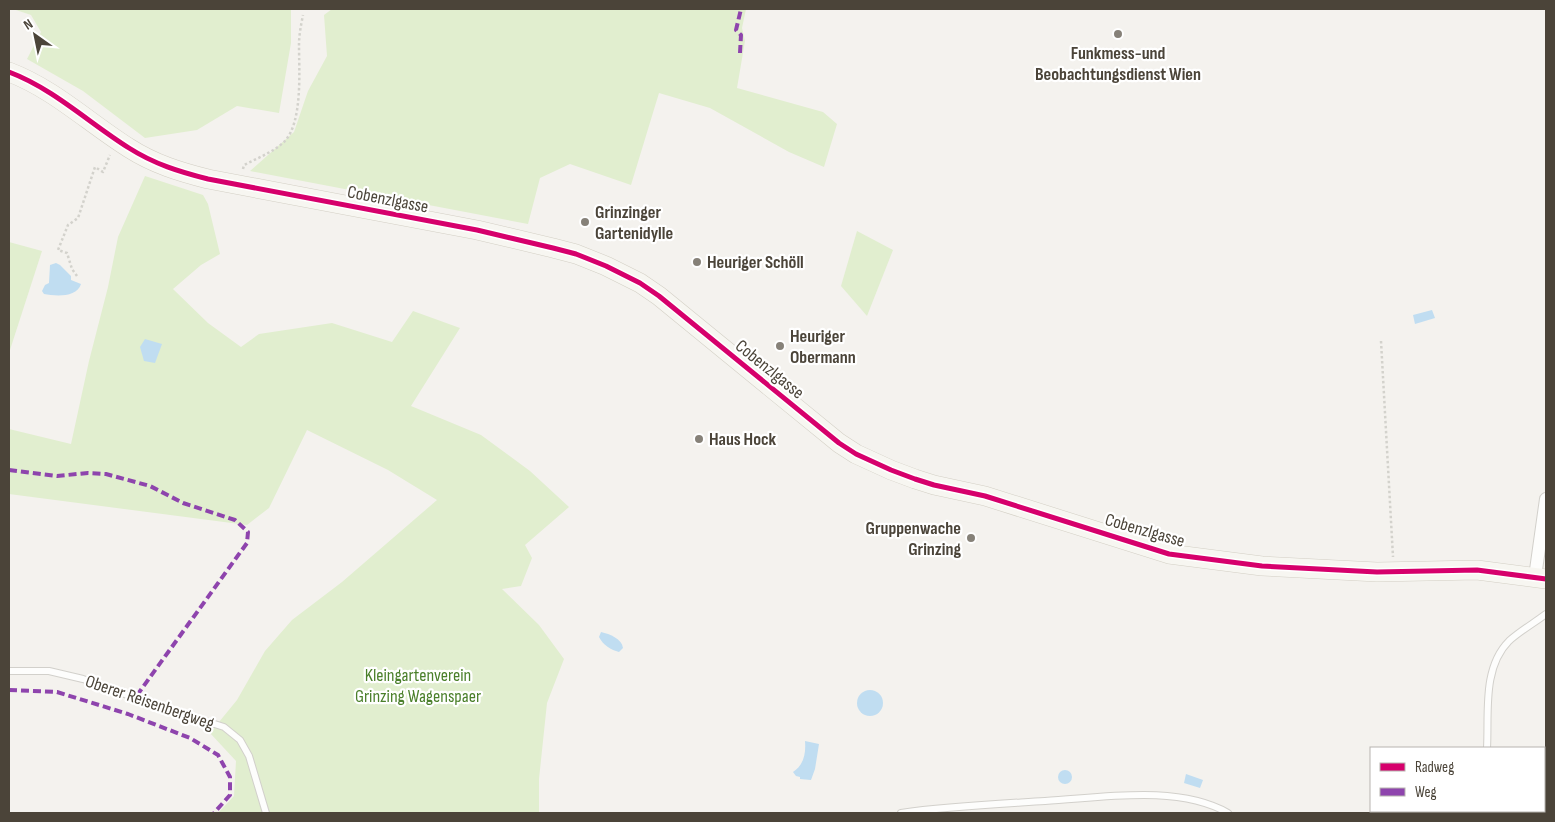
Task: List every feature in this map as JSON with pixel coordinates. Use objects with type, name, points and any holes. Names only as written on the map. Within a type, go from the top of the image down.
[{"type":"street","name":"Cobenzlgasse","points":[[9,72],[47,91],[116,140],[145,157],[171,169],[238,185],[477,230],[576,254],[600,263],[640,283],[659,296],[839,443],[856,454],[916,479],[985,496],[1169,554],[1262,566],[1323,570],[1477,570],[1541,578]]},
{"type":"street","points":[[1541,578],[1546,498]]},
{"type":"lane","points":[[1487,747],[1490,685],[1496,659],[1509,641],[1546,614]]},
{"type":"lane","name":"Oberer Reisenbergweg","points":[[9,671],[49,671],[83,679],[224,727],[240,740],[249,756],[266,813]]},
{"type":"lane","points":[[901,813],[934,808],[1159,795],[1194,800],[1228,813]]},
{"type":"path","points":[[238,185],[244,165],[272,151],[284,141],[291,131],[300,77],[299,43],[303,15]]},
{"type":"path","points":[[78,276],[72,269],[67,253],[58,250],[68,225],[78,218],[95,167],[103,172],[116,140]]},
{"type":"path","points":[[1381,342],[1394,571]]},
{"type":"green space","points":[[13,9],[291,9],[291,43],[279,113],[237,106],[197,130],[145,138],[83,91],[27,59],[41,32],[31,15]]},
{"type":"green space","points":[[332,9],[746,9],[742,28],[745,41],[737,88],[823,112],[837,124],[824,167],[789,152],[710,108],[659,93],[631,185],[570,164],[540,178],[528,224],[250,171],[294,132],[308,91],[327,56],[324,15]]},
{"type":"green space","name":"Kleingartenverein Grinzing Wagenspaer","points":[[145,176],[203,195],[208,204],[220,254],[201,265],[173,289],[208,323],[241,347],[259,334],[332,323],[392,342],[413,311],[460,328],[411,406],[481,435],[530,471],[569,507],[525,545],[532,558],[521,586],[502,589],[539,625],[564,659],[547,703],[539,779],[539,813],[218,813],[234,796],[236,761],[210,733],[237,700],[265,651],[292,620],[342,582],[437,500],[388,470],[307,430],[269,508],[247,525],[9,494],[9,429],[71,444],[118,237]]},
{"type":"green space","points":[[857,231],[893,250],[867,316],[841,286]]},
{"type":"green space","points":[[9,242],[42,251],[9,353]]},
{"type":"water","points":[[56,263],[71,276],[71,280],[81,284],[79,289],[65,295],[44,294],[42,291],[45,285],[49,283],[50,265]]},
{"type":"water","points":[[1432,310],[1435,318],[1415,324],[1413,315]]},
{"type":"water","points":[[145,339],[162,344],[155,363],[144,361],[140,347]]},
{"type":"water","points":[[601,632],[618,640],[623,648],[619,652],[608,647],[599,637]]},
{"type":"water","points":[[870,690],[879,694],[883,703],[879,712],[870,716],[861,712],[857,703],[861,694]]},
{"type":"water","points":[[805,741],[819,744],[815,769],[811,780],[800,779],[793,772],[800,766],[804,758]]},
{"type":"water","points":[[1062,770],[1068,770],[1072,777],[1068,784],[1062,784],[1058,780],[1058,774]]},
{"type":"water","points":[[1186,774],[1203,780],[1200,788],[1184,783]]},
{"type":"marked path","points":[[740,53],[741,35],[736,30],[741,9]]},
{"type":"marked path","points":[[9,470],[57,476],[88,473],[106,474],[150,486],[183,503],[235,520],[248,532],[247,543],[135,698]]},
{"type":"marked path","points":[[9,690],[57,692],[128,714],[190,738],[218,755],[230,777],[230,795],[214,813]]},
{"type":"cycle path","points":[[9,72],[56,97],[138,154],[177,170],[208,179],[477,230],[576,254],[606,266],[640,283],[659,296],[839,443],[856,454],[915,479],[985,496],[1169,554],[1262,566],[1377,572],[1477,570],[1546,579]]},
{"type":"place","name":"Funkmess-und Beobachtungsdienst Wien","points":[[1118,34]]},
{"type":"place","name":"Grinzinger Gartenidylle","points":[[585,222]]},
{"type":"place","name":"Heuriger Schöll","points":[[697,262]]},
{"type":"place","name":"Heuriger Obermann","points":[[780,346]]},
{"type":"place","name":"Haus Hock","points":[[699,439]]},
{"type":"place","name":"Gruppenwache Grinzing","points":[[971,538]]}]
